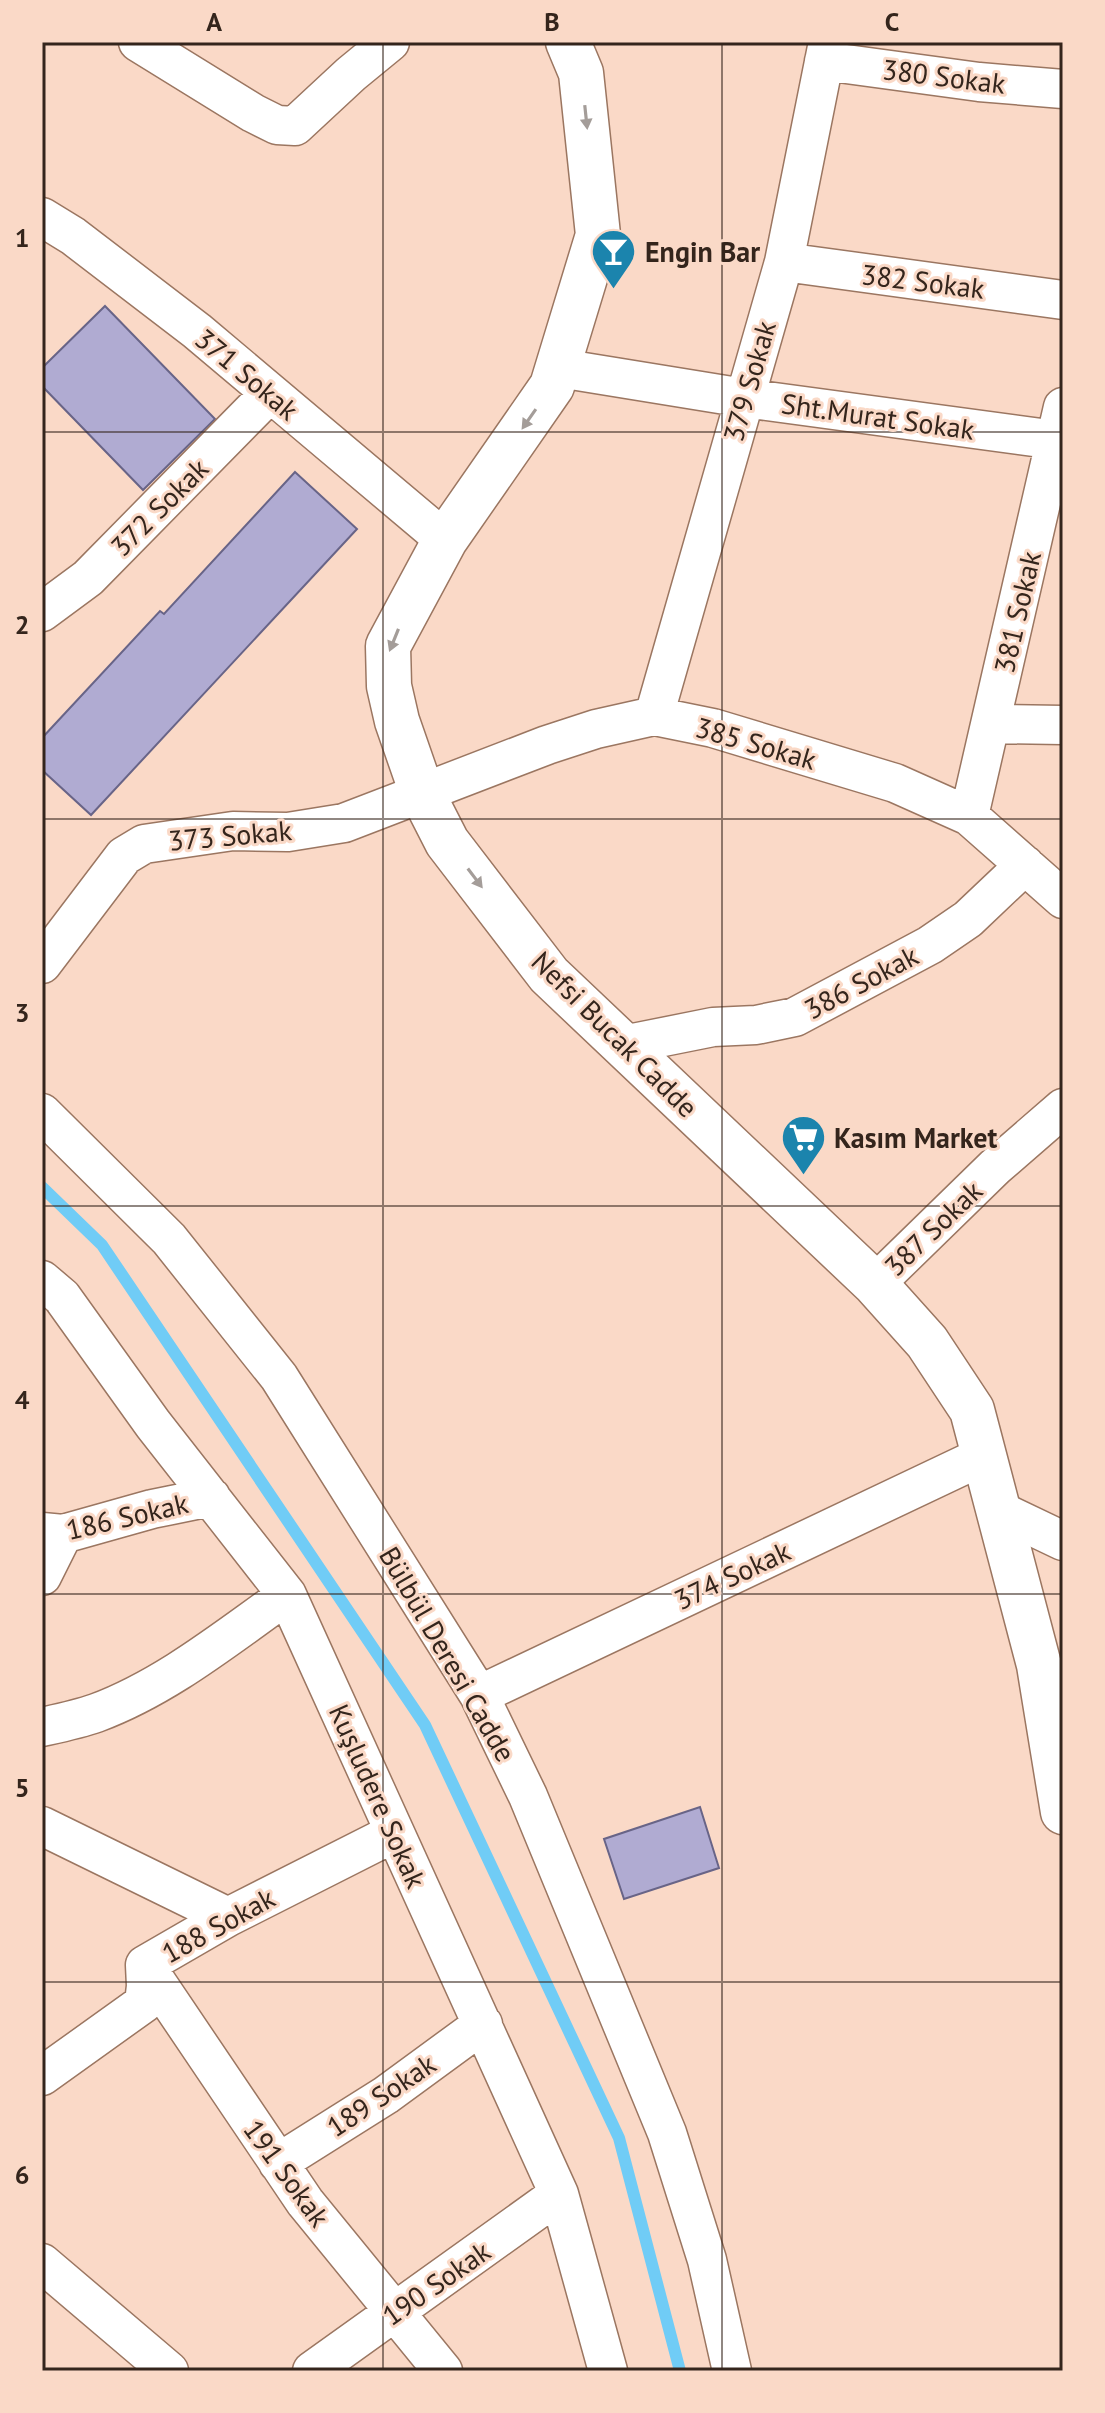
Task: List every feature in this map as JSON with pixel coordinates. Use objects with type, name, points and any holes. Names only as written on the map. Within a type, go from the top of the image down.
[{"type":"street","points":[[138,42],[253,113],[277,125],[295,126],[390,42]]},
{"type":"street","name":"Nefsi Bucak Cadde","points":[[568,42],[581,73],[598,235],[552,386],[445,540],[388,646],[389,686],[394,709],[422,793],[447,842],[549,975],[875,1284],[927,1342],[972,1410],[1039,1665],[1063,1812]]},
{"type":"street","name":"380 Sokak","points":[[826,51],[979,82],[1063,89]]},
{"type":"street","name":"379 Sokak","points":[[654,716],[784,262],[826,51]]},
{"type":"street","name":"371 Sokak","points":[[42,217],[73,236],[185,322],[445,540]]},
{"type":"street","name":"382 Sokak","points":[[784,262],[1063,300]]},
{"type":"street","name":"Sht.Murat Sokak","points":[[559,368],[744,398],[1059,424]]},
{"type":"street","name":"372 Sokak","points":[[42,612],[88,578],[270,393]]},
{"type":"street","name":"381 Sokak","points":[[969,816],[1059,424]]},
{"type":"street","name":"385 Sokak","points":[[422,793],[584,733],[654,716],[713,728],[895,783],[969,816],[1063,899]]},
{"type":"street","points":[[991,724],[1063,725]]},
{"type":"street","name":"373 Sokak","points":[[42,964],[124,856],[144,844],[233,831],[288,832],[344,823],[422,793]]},
{"type":"street","name":"386 Sokak","points":[[623,1045],[713,1027],[756,1025],[795,1017],[943,936],[968,919],[1025,865]]},
{"type":"street","name":"387 Sokak","points":[[875,1284],[995,1167],[1063,1108]]},
{"type":"street","name":"Bülbül Deresi Cadde","points":[[42,1113],[169,1239],[279,1377],[479,1695],[528,1796],[667,2133],[707,2260],[732,2371]]},
{"type":"street","name":"Kuşludere Sokak","points":[[42,1280],[62,1297],[153,1424],[287,1595],[559,2194],[608,2371]]},
{"type":"street","name":"374 Sokak","points":[[479,1695],[985,1455]]},
{"type":"street","name":"186 Sokak","points":[[52,1533],[211,1497]]},
{"type":"street","points":[[998,1510],[1063,1541]]},
{"type":"street","points":[[42,1576],[52,1533]]},
{"type":"street","points":[[42,1727],[96,1713],[147,1689],[195,1660],[287,1595]]},
{"type":"street","points":[[42,1826],[228,1917]]},
{"type":"street","name":"188 Sokak","points":[[42,2076],[144,2003],[145,1965],[228,1917],[394,1833]]},
{"type":"street","name":"191 Sokak","points":[[145,1965],[305,2202],[443,2371]]},
{"type":"street","name":"189 Sokak","points":[[278,2163],[386,2095],[483,2024]]},
{"type":"street","name":"190 Sokak","points":[[312,2371],[559,2194]]},
{"type":"street","points":[[42,2263],[169,2371]]},
{"type":"building","points":[[105,306],[215,419],[143,490],[42,386],[42,368]]},
{"type":"building","points":[[295,472],[357,529],[91,815],[42,770],[42,738],[160,611],[164,614]]},
{"type":"building","points":[[700,1807],[719,1868],[624,1899],[604,1839]]},
{"type":"waterway","points":[[42,1187],[102,1245],[425,1725],[619,2138],[680,2371]]},
{"type":"place","name":"Engin Bar","points":[[614,290]]},
{"type":"place","name":"Kasım Market","points":[[803,1176]]}]
